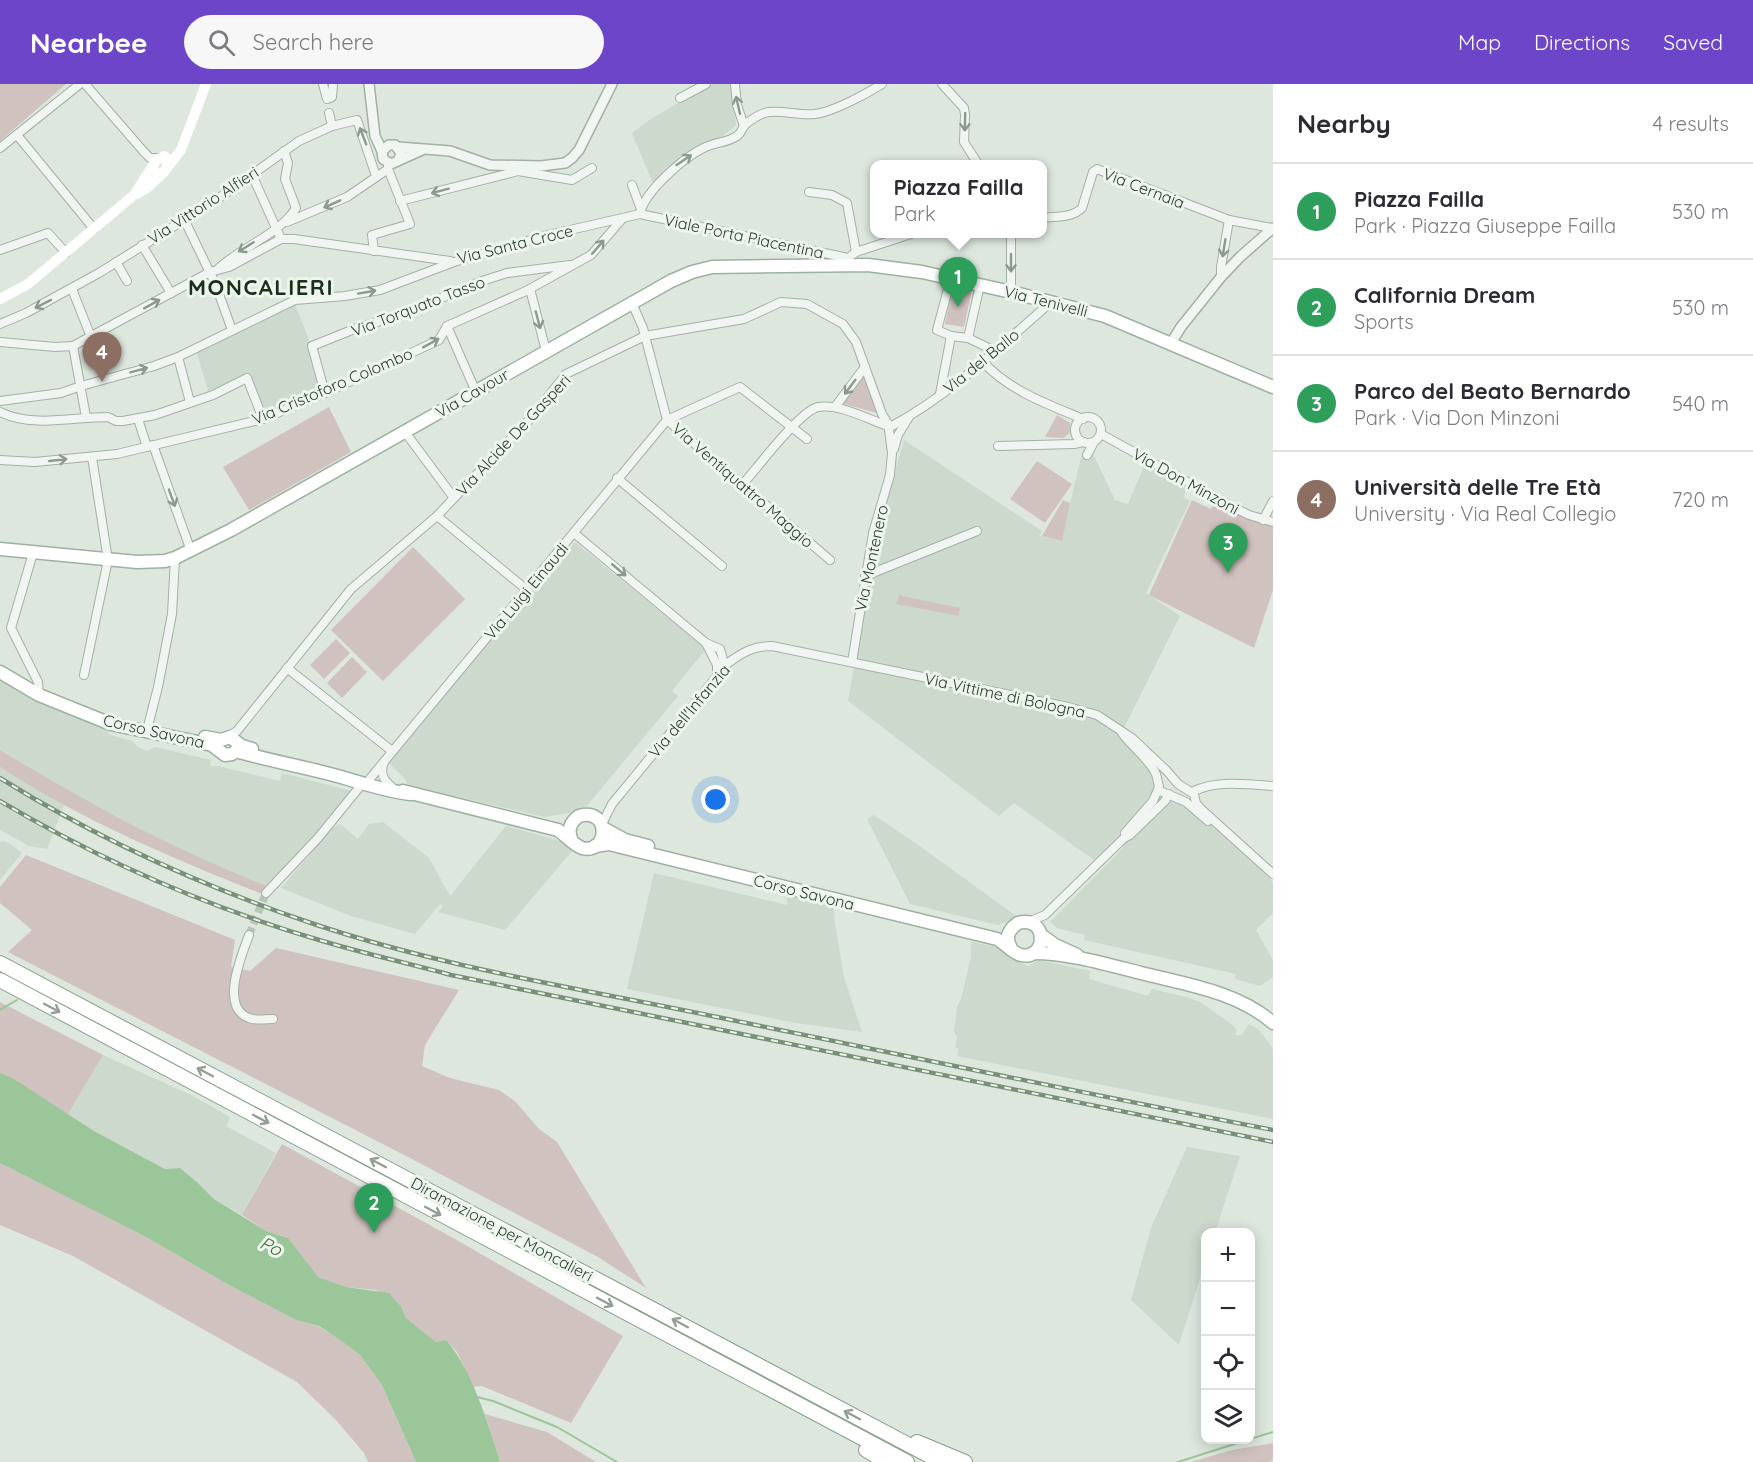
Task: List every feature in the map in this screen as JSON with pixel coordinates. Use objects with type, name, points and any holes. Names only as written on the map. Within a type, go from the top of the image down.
[{"type":"highway","name":"Diramazione per Moncalieri","points":[[0,963],[940,1462]]},
{"type":"highway","name":"Diramazione per Moncalieri","points":[[0,981],[907,1462]]},
{"type":"highway","points":[[808,1410],[886,1462]]},
{"type":"highway","points":[[873,1426],[933,1447],[965,1462]]},
{"type":"main road","points":[[0,299],[28,284],[134,195],[147,188],[166,169],[183,145],[206,84]]},
{"type":"main road","points":[[134,195],[156,162],[183,145]]},
{"type":"main road","points":[[156,162],[156,174],[166,169]]},
{"type":"main road","name":"Via Tenivelli","points":[[849,262],[951,278],[1106,316],[1273,387]]},
{"type":"main road","name":"Via Cavour","points":[[0,549],[108,560],[156,562],[175,558],[405,432],[683,275],[712,267],[849,262]]},
{"type":"main road","name":"Corso Savona","points":[[0,672],[39,695],[111,724],[208,744],[231,742]]},
{"type":"main road","name":"Corso Savona","points":[[89,714],[231,742],[267,754],[280,762],[531,822],[558,830],[573,841]]},
{"type":"main road","name":"Corso Savona","points":[[365,783],[390,792],[411,794]]},
{"type":"main road","points":[[584,814],[590,815],[594,816],[602,826],[601,840],[595,846],[585,848],[573,841],[570,830],[575,819],[584,814]]},
{"type":"main road","name":"Corso Savona","points":[[531,822],[557,823],[575,819]]},
{"type":"main road","name":"Corso Savona","points":[[602,826],[625,840],[954,922],[992,930],[1003,930],[1013,926]]},
{"type":"main road","name":"Corso Savona","points":[[595,846],[609,844],[986,936],[997,939],[1011,948]]},
{"type":"main road","points":[[1086,959],[1055,945],[1028,922],[1013,926],[1008,937],[1011,948],[1018,954],[1033,953],[1086,959],[1217,993],[1246,1006],[1273,1023]]},
{"type":"main road","points":[[1033,953],[1041,944],[1040,933]]},
{"type":"street","points":[[0,148],[80,84]]},
{"type":"street","points":[[85,84],[144,152],[156,162]]},
{"type":"street","points":[[324,84],[333,126]]},
{"type":"street","points":[[328,106],[332,97],[333,84]]},
{"type":"street","points":[[369,84],[374,127],[390,148],[400,153],[399,159]]},
{"type":"street","points":[[400,201],[518,169],[556,165],[573,158],[612,84]]},
{"type":"street","points":[[680,98],[706,84]]},
{"type":"street","points":[[735,84],[737,105],[744,126]]},
{"type":"street","points":[[642,208],[675,166],[710,145],[727,142],[740,134],[744,126],[757,117],[768,112],[816,114],[866,94],[882,84]]},
{"type":"street","points":[[942,84],[964,108],[964,142],[975,160]]},
{"type":"street","name":"Via Vittorio Alfieri","points":[[0,324],[72,289],[219,198],[299,141],[333,126],[357,120],[376,176]]},
{"type":"street","points":[[17,135],[94,229]]},
{"type":"street","points":[[374,251],[372,236],[410,224],[388,166],[382,157],[390,148],[410,147],[450,151],[490,165],[572,180],[592,168]]},
{"type":"street","points":[[0,342],[55,347],[73,346],[214,271],[235,254],[280,226],[347,197],[399,159],[422,150]]},
{"type":"street","points":[[280,226],[296,208],[285,179],[288,163],[284,151]]},
{"type":"street","name":"Via Cernaia","points":[[1047,217],[1070,215],[1078,211],[1082,207],[1093,172],[1097,169],[1228,220],[1273,228]]},
{"type":"street","points":[[214,271],[229,267],[281,239],[280,226],[252,175]]},
{"type":"street","points":[[633,185],[642,208]]},
{"type":"street","points":[[809,192],[832,195],[847,203],[856,252]]},
{"type":"street","name":"Via Santa Croce","points":[[281,239],[454,262],[548,235],[624,217],[642,208]]},
{"type":"street","name":"Viale Porta Piacentina","points":[[642,208],[849,262]]},
{"type":"street","name":"Via Cristoforo Colombo","points":[[0,460],[35,462],[117,454],[263,419],[326,393],[438,340],[447,326],[530,289],[591,255],[624,217]]},
{"type":"street","points":[[184,219],[214,271],[232,330]]},
{"type":"street","points":[[1221,277],[1228,220]]},
{"type":"street","points":[[1170,342],[1221,277],[1273,228]]},
{"type":"street","points":[[0,250],[48,233],[66,253]]},
{"type":"street","points":[[849,262],[856,252],[890,238]]},
{"type":"street","points":[[1011,238],[1011,292]]},
{"type":"street","points":[[142,244],[171,293]]},
{"type":"street","points":[[116,262],[127,281]]},
{"type":"street","points":[[0,401],[61,393],[154,366],[178,357],[295,300],[345,296],[380,290],[454,262]]},
{"type":"street","name":"Via Torquato Tasso","points":[[326,393],[312,346],[357,328],[398,316],[438,298],[499,276],[529,269],[573,265]]},
{"type":"street","points":[[951,278],[937,330],[951,336],[968,338],[995,351]]},
{"type":"street","points":[[968,338],[980,285]]},
{"type":"street","points":[[72,289],[91,337]]},
{"type":"street","points":[[530,289],[546,351]]},
{"type":"street","name":"Via Alcide De Gasperi","points":[[231,742],[351,589],[437,516],[531,418],[566,374],[645,336],[744,319],[781,302],[807,304],[843,324],[856,342],[882,414],[895,430]]},
{"type":"street","name":"Via del Ballo","points":[[895,430],[983,362],[1051,302]]},
{"type":"street","name":"Via Ventiquattro Maggio","points":[[632,303],[645,336],[668,420],[830,560]]},
{"type":"street","points":[[447,326],[476,392]]},
{"type":"street","points":[[940,394],[951,336]]},
{"type":"street","points":[[73,346],[86,417]]},
{"type":"street","points":[[178,357],[190,402]]},
{"type":"street","points":[[983,362],[1009,386],[1083,419],[1062,444]]},
{"type":"street","points":[[835,407],[865,367]]},
{"type":"street","points":[[0,411],[18,419],[33,421],[86,417],[108,417],[116,421],[138,419],[213,394],[247,378],[263,419]]},
{"type":"street","points":[[668,420],[740,387],[807,439]]},
{"type":"street","points":[[743,484],[790,428],[816,407],[835,407],[895,430]]},
{"type":"street","points":[[1068,413],[1084,442],[1087,455],[1101,434]]},
{"type":"street","name":"Via Don Minzoni","points":[[1083,419],[1091,418],[1098,422],[1101,434],[1222,501],[1249,515],[1273,522]]},
{"type":"street","points":[[138,419],[191,551]]},
{"type":"street","name":"Via Luigi Einaudi","points":[[266,893],[318,838],[384,761],[668,420]]},
{"type":"street","name":"Via Montenero","points":[[852,662],[873,533],[890,475],[895,430]]},
{"type":"street","points":[[405,432],[454,498]]},
{"type":"street","points":[[998,446],[1084,442]]},
{"type":"street","points":[[84,675],[108,560],[92,457]]},
{"type":"street","points":[[618,478],[722,566]]},
{"type":"street","points":[[1263,520],[1273,501]]},
{"type":"street","points":[[437,516],[526,590]]},
{"type":"street","points":[[866,576],[977,531]]},
{"type":"street","points":[[574,533],[706,643],[720,649],[725,667]]},
{"type":"street","points":[[33,553],[11,628],[38,682],[39,695]]},
{"type":"street","points":[[148,726],[159,687],[172,614],[175,558]]},
{"type":"street","points":[[706,643],[717,666],[717,678]]},
{"type":"street","name":"Via dell'Infanzia","points":[[602,826],[612,804],[725,667],[745,651],[772,646],[852,662]]},
{"type":"street","name":"Via Vittime di Bologna","points":[[852,662],[1097,715],[1132,738],[1167,771],[1191,798]]},
{"type":"street","points":[[287,668],[392,751]]},
{"type":"street","points":[[1122,732],[1156,773],[1162,792],[1191,798],[1221,786],[1244,784],[1273,786]]},
{"type":"street","points":[[384,761],[382,773],[392,787]]},
{"type":"street","points":[[1028,922],[1045,915],[1165,801],[1175,790],[1174,779],[1163,778],[1153,801],[1124,838]]},
{"type":"street","points":[[1191,798],[1195,812],[1228,833],[1273,874]]},
{"type":"street","name":"Via dell'Infanzia","points":[[590,815],[612,804]]},
{"type":"street","points":[[1040,933],[1045,915]]},
{"type":"street","points":[[249,935],[234,982],[233,995],[236,1005],[249,1018],[273,1018]]},
{"type":"shaded area","points":[[0,84],[66,84],[0,141]]},
{"type":"shaded area","points":[[713,84],[733,84],[736,125],[723,136],[687,154],[674,164],[656,185],[652,181],[632,133],[689,96]]},
{"type":"shaded area","points":[[953,285],[972,290],[964,327],[945,324]]},
{"type":"shaded area","points":[[295,304],[312,348],[323,390],[264,416],[248,378],[209,393],[196,351]]},
{"type":"shaded area","points":[[864,372],[877,413],[841,403]]},
{"type":"shaded area","points":[[329,407],[351,452],[249,510],[223,467]]},
{"type":"shaded area","points":[[1057,415],[1070,423],[1070,433],[1063,438],[1045,437]]},
{"type":"shaded area","points":[[904,440],[1042,531],[1040,536],[1061,541],[1083,449],[1093,454],[1115,500],[1128,504],[1145,464],[1188,487],[1183,497],[1190,501],[1146,593],[1180,616],[1124,728],[1136,752],[1149,770],[1155,788],[1198,814],[1266,873],[1273,883],[1273,913],[1256,930],[1273,960],[1273,977],[1260,986],[1235,979],[1236,974],[1084,940],[1085,935],[1057,928],[1050,922],[1124,847],[1114,841],[1094,860],[1014,803],[999,816],[848,701],[878,529]]},
{"type":"shaded area","points":[[1037,461],[1072,484],[1045,523],[1010,499]]},
{"type":"shaded area","points":[[1063,500],[1070,503],[1062,541],[1042,536]]},
{"type":"shaded area","points":[[1192,500],[1211,509],[1215,501],[1250,520],[1273,526],[1273,590],[1254,648],[1149,595]]},
{"type":"shaded area","points":[[575,542],[706,649],[672,691],[678,696],[587,806],[569,813],[544,817],[408,785],[387,761],[500,626]]},
{"type":"shaded area","points":[[413,547],[465,599],[383,681],[331,630]]},
{"type":"shaded area","points":[[900,594],[960,608],[959,616],[896,604]]},
{"type":"shaded area","points":[[336,639],[350,653],[324,679],[310,665]]},
{"type":"shaded area","points":[[352,657],[367,672],[342,698],[327,683]]},
{"type":"shaded area","points":[[0,679],[37,702],[105,729],[110,735],[132,741],[147,751],[155,747],[211,760],[210,766],[280,781],[282,773],[352,791],[290,865],[266,886],[177,848],[73,794],[0,750]]},
{"type":"shaded area","points":[[0,750],[132,825],[266,886],[262,894],[161,852],[62,804],[0,767]]},
{"type":"shaded area","points":[[0,767],[64,805],[47,849],[29,846],[0,830]]},
{"type":"shaded area","points":[[874,815],[1019,918],[998,925],[910,904],[867,819]]},
{"type":"shaded area","points":[[383,822],[429,858],[450,896],[506,826],[557,840],[573,850],[505,930],[438,912],[443,906],[440,904],[415,934],[351,916],[281,888],[331,829],[340,824],[358,839],[369,824]]},
{"type":"shaded area","points":[[2,841],[9,843],[22,853],[0,880],[0,843]]},
{"type":"shaded area","points":[[26,855],[235,940],[231,967],[250,971],[276,948],[459,990],[425,1045],[422,1066],[450,1078],[499,1090],[515,1101],[539,1129],[557,1142],[646,1288],[598,1257],[8,952],[32,930],[0,903],[0,887]]},
{"type":"shaded area","points":[[654,873],[787,905],[787,893],[834,904],[844,977],[862,1032],[796,1023],[627,989]]},
{"type":"shaded area","points":[[971,942],[1002,948],[1010,958],[1028,966],[1039,960],[1090,971],[1089,979],[1148,996],[1152,989],[1186,997],[1200,1002],[1233,1025],[1237,1030],[1235,1035],[1241,1036],[1249,1024],[1258,1029],[1273,1048],[1273,1119],[957,1056],[959,1049],[955,1047],[957,1037],[954,1032],[957,1007],[971,957]]},
{"type":"shaded area","points":[[0,1002],[103,1055],[68,1114],[0,1073]]},
{"type":"shaded area","points":[[103,1055],[193,1096],[230,1117],[226,1126],[276,1153],[242,1215],[214,1199],[180,1168],[165,1169],[94,1131],[68,1114]]},
{"type":"shaded area","points":[[282,1144],[455,1239],[623,1336],[571,1423],[482,1386],[473,1387],[457,1352],[446,1340],[436,1342],[406,1318],[402,1308],[376,1290],[346,1287],[317,1277],[288,1238],[266,1231],[242,1215]]},
{"type":"shaded area","points":[[1187,1147],[1240,1156],[1216,1228],[1201,1228],[1201,1275],[1179,1345],[1131,1300],[1151,1228]]},
{"type":"shaded area","points":[[0,1163],[148,1238],[227,1284],[296,1320],[318,1326],[344,1343],[360,1355],[382,1385],[416,1462],[368,1462],[364,1453],[336,1420],[297,1382],[73,1256],[0,1225]]},
{"type":"shaded area","points":[[485,1414],[547,1432],[596,1462],[500,1462]]},
{"type":"shaded area","points":[[1273,1443],[1273,1460],[1270,1462],[1191,1462],[1232,1450]]},
{"type":"water","name":"Po","points":[[0,1073],[14,1079],[94,1131],[165,1169],[180,1168],[214,1199],[266,1231],[288,1238],[318,1277],[346,1287],[389,1293],[402,1308],[406,1318],[436,1342],[446,1340],[455,1352],[478,1398],[500,1462],[416,1462],[382,1385],[360,1355],[344,1343],[319,1326],[296,1320],[227,1284],[148,1238],[0,1163]]},
{"type":"waterway","points":[[0,1010],[17,1000]]},
{"type":"waterway","points":[[477,1397],[493,1401],[557,1427],[617,1462]]},
{"type":"waterway","points":[[1255,1437],[1273,1432]]},
{"type":"waterway","points":[[1178,1462],[1234,1444]]},
{"type":"tunnel","points":[[249,935],[266,893]]},
{"type":"railway","points":[[0,778],[113,841],[193,878],[314,924],[413,953],[514,976],[1273,1130]]},
{"type":"railway","points":[[0,801],[76,843],[195,897],[277,927],[352,949],[451,975],[1273,1142]]},
{"type":"place","name":"Piazza Failla","points":[[958,307]]},
{"type":"place","name":"Università delle Tre Età","points":[[102,382]]},
{"type":"place","name":"Parco del Beato Bernardo","points":[[1228,573]]},
{"type":"place","name":"California Dream","points":[[374,1233]]},
{"type":"district","name":"MONCALIERI","points":[[261,287]]}]
